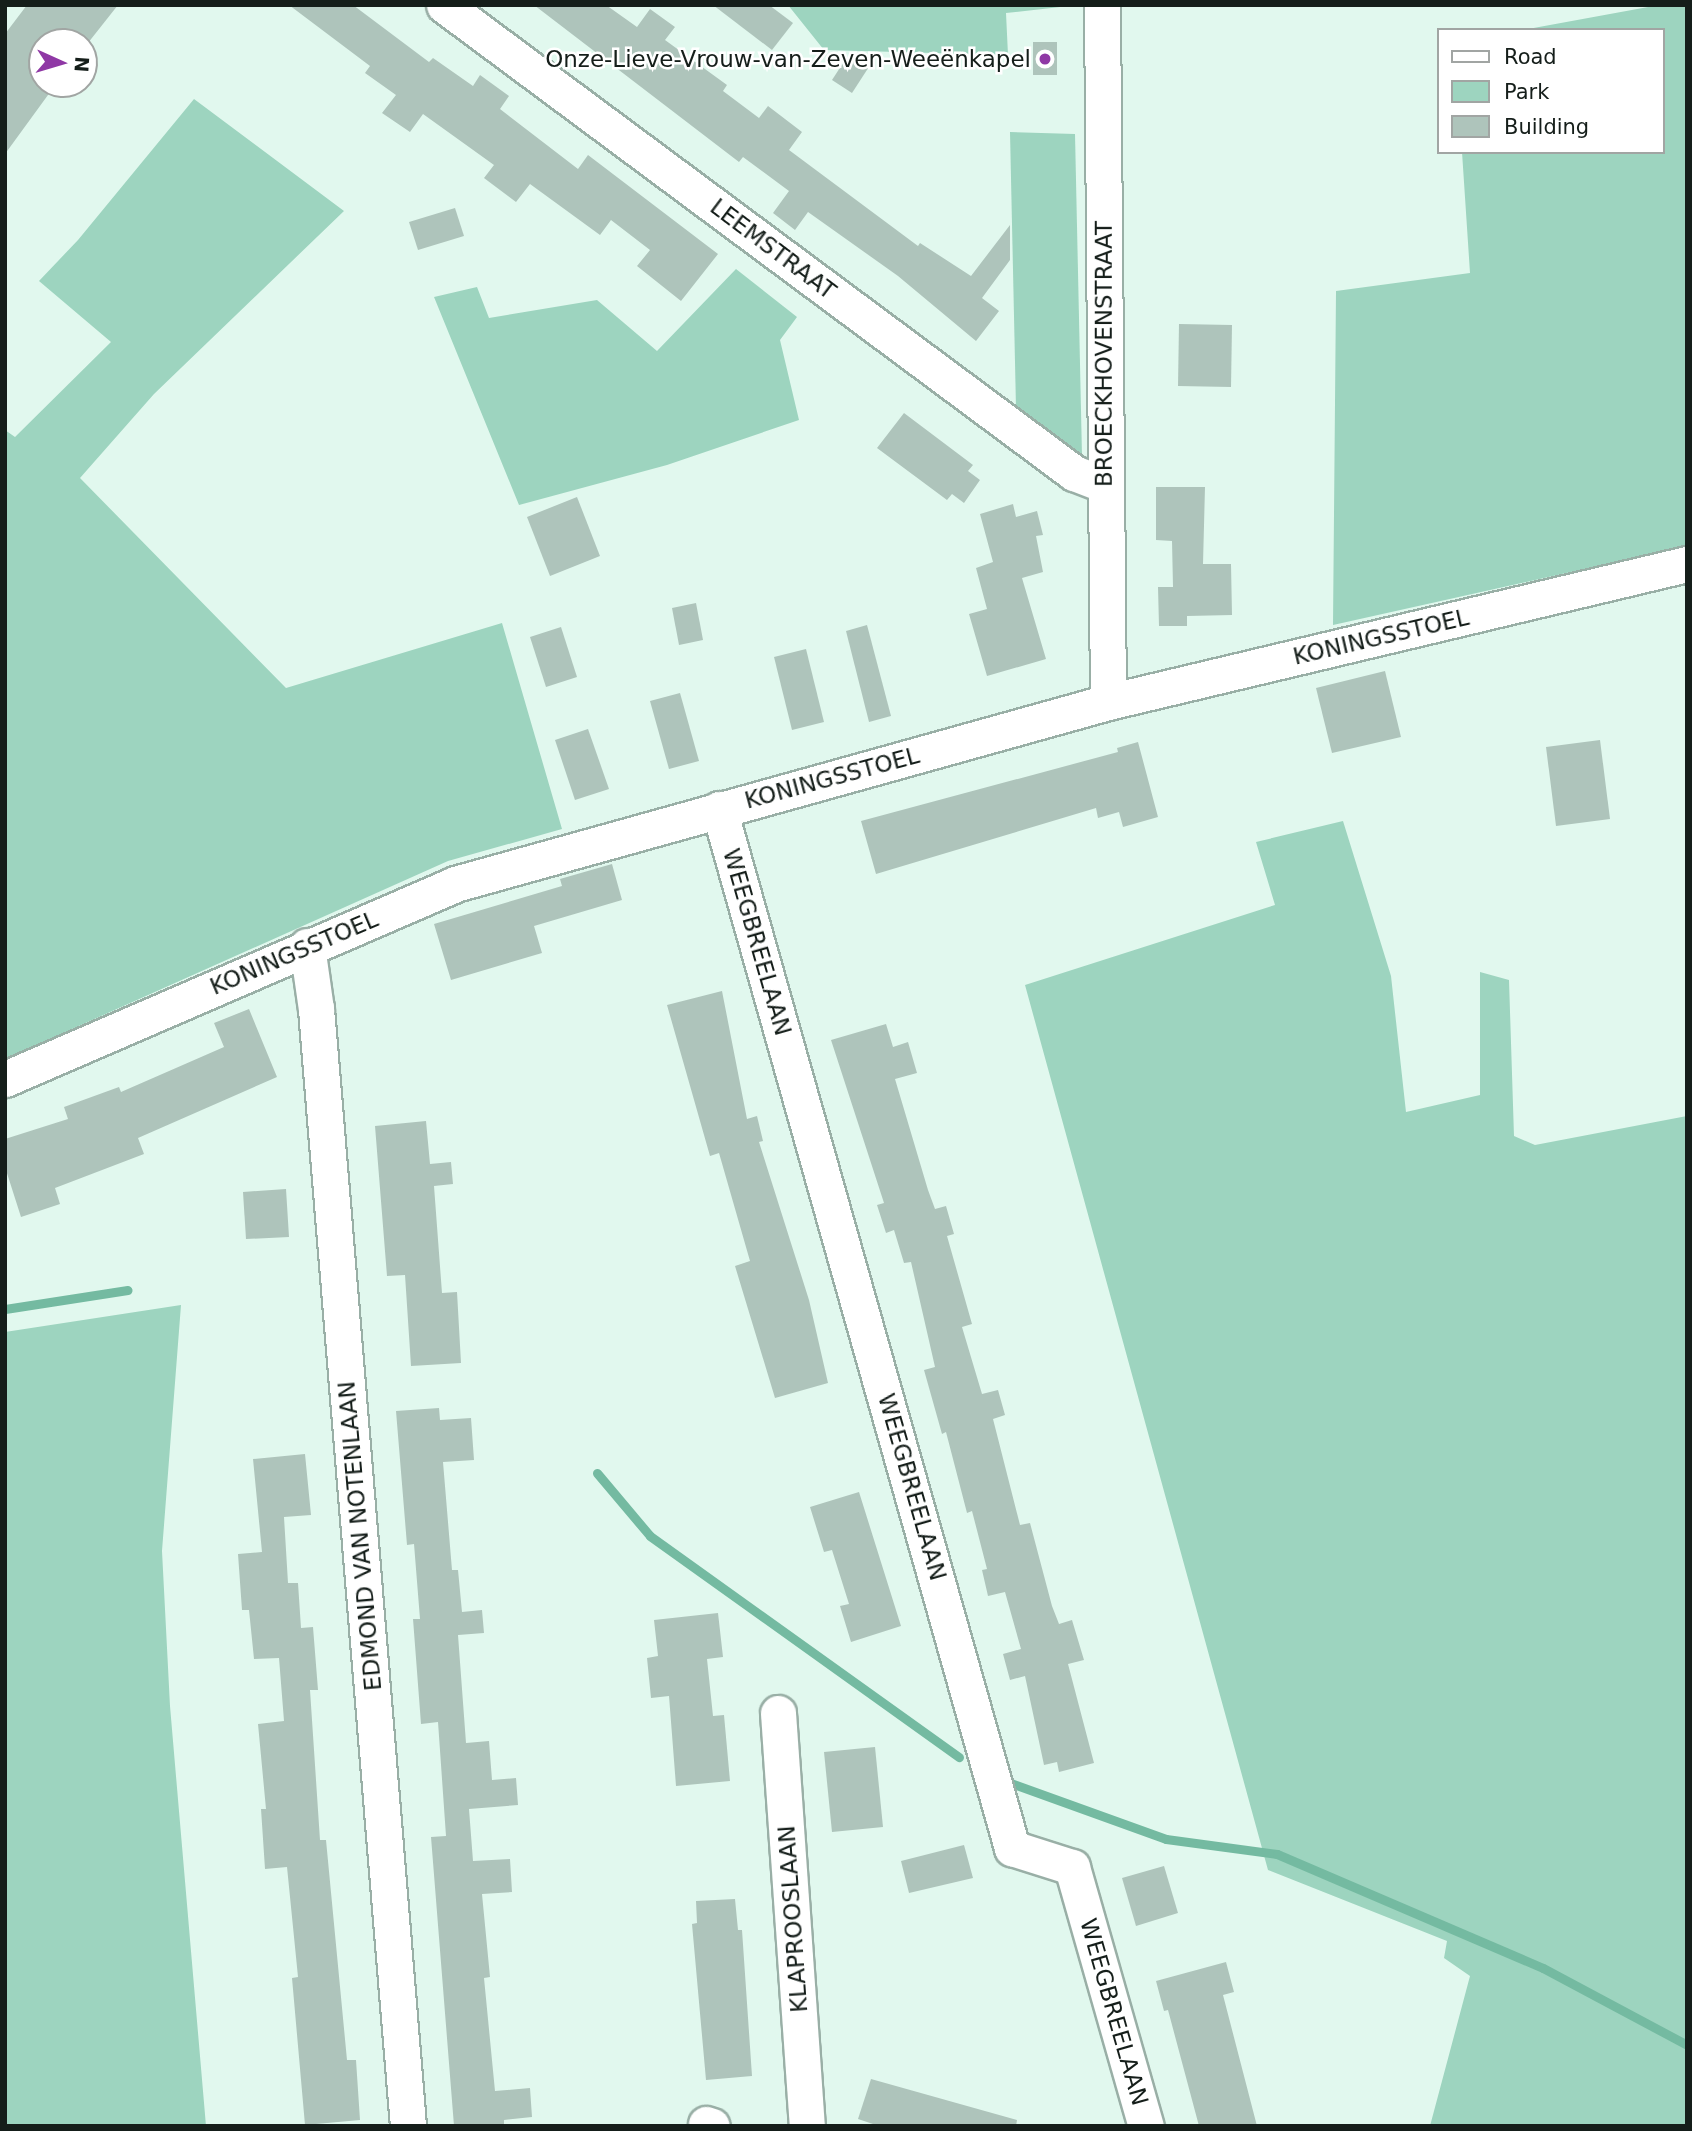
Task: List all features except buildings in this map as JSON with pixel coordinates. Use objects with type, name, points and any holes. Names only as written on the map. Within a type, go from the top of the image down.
[{"type":"street","name":"LEEMSTRAAT","points":[[444,5],[1074,473],[1105,485]]},
{"type":"street","name":"BROECKHOVENSTRAAT","points":[[1102,5],[1108,702]]},
{"type":"street","name":"KONINGSSTOEL","points":[[5,1079],[455,884],[719,808],[1108,702],[1687,564]]},
{"type":"street","name":"WEEGBREELAAN","points":[[719,808],[1012,1848],[1072,1867],[1146,2126]]},
{"type":"street","name":"EDMOND VAN NOTENLAAN","points":[[307,946],[316,1009],[408,2126]]},
{"type":"street","name":"KLAPROOSLAAN","points":[[778,1713],[807,2126]]},
{"type":"green space","points":[[788,5],[1078,5],[1006,13],[1008,55],[824,50]]},
{"type":"green space","points":[[1659,5],[1687,5],[1687,546],[1333,625],[1336,291],[1470,273],[1462,154],[1664,154],[1664,28],[1533,28]]},
{"type":"green space","points":[[194,99],[344,211],[154,394],[80,478],[286,688],[502,623],[562,829],[448,861],[5,1059],[5,430],[15,437],[111,342],[39,281],[78,240]]},
{"type":"green space","points":[[1010,132],[1075,134],[1082,456],[1016,408]]},
{"type":"green space","points":[[736,269],[797,317],[780,340],[799,420],[667,465],[519,505],[434,297],[477,287],[489,318],[597,300],[657,351]]},
{"type":"green space","points":[[1343,821],[1391,976],[1406,1112],[1480,1095],[1480,972],[1509,980],[1514,1136],[1535,1145],[1687,1116],[1687,2126],[1430,2126],[1470,1976],[1444,1958],[1447,1941],[1268,1870],[1025,985],[1275,905],[1256,842]]},
{"type":"green space","points":[[181,1305],[162,1551],[170,1706],[206,2126],[5,2126],[5,1332]]},
{"type":"waterway","points":[[5,1309],[128,1290]]},
{"type":"waterway","points":[[597,1473],[650,1536],[959,1757]]},
{"type":"waterway","points":[[1008,1782],[1166,1839],[1277,1854],[1543,1968],[1687,2045]]},
{"type":"place","name":"Onze-Lieve-Vrouw-van-Zeven-Weeënkapel","points":[[1045,59]]}]
